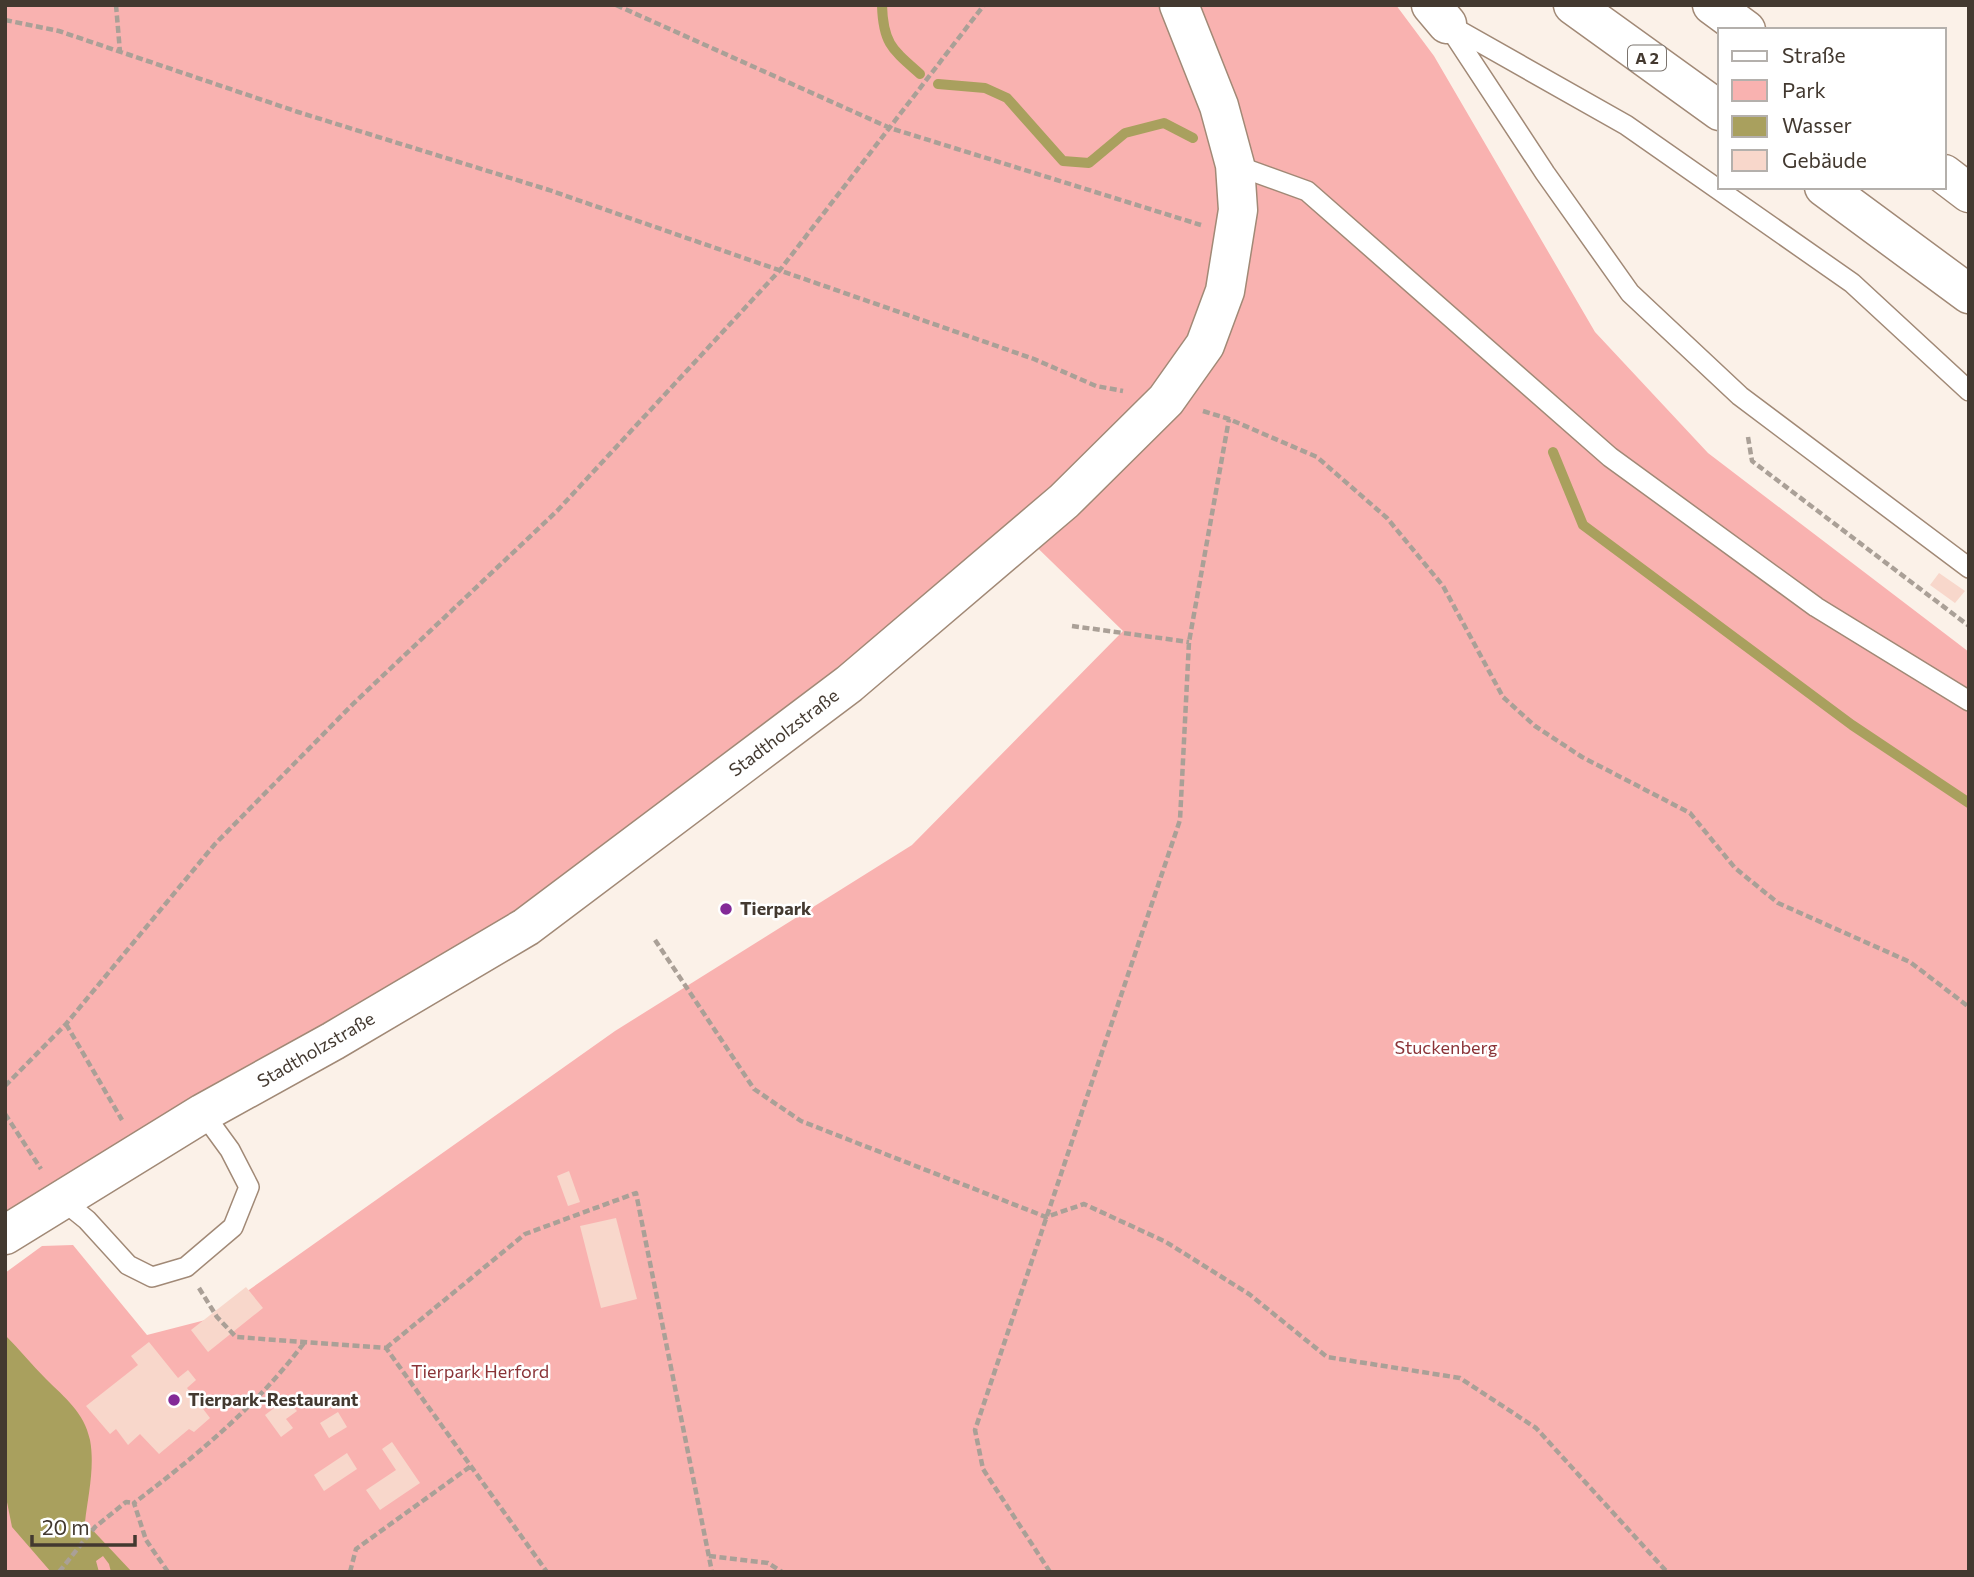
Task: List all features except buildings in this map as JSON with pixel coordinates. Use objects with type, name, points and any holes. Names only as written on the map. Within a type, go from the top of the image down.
[{"type":"main road","name":"Stadtholzstraße","points":[[5,1234],[139,1150],[333,1041],[526,927],[849,684],[1064,501],[1120,449],[1166,400],[1205,345],[1225,291],[1235,236],[1238,210],[1235,165],[1219,106],[1179,5]]},
{"type":"main road","name":"A 2","points":[[1573,5],[1718,110]]},
{"type":"main road","points":[[1712,5],[1743,28]]},
{"type":"main road","points":[[1946,176],[1969,193]]},
{"type":"main road","points":[[1827,189],[1969,294]]},
{"type":"lane","points":[[1439,15],[1626,125],[1852,283],[1969,391]]},
{"type":"lane","points":[[1439,15],[1545,173],[1630,293],[1740,396],[1969,568]]},
{"type":"lane","points":[[1235,165],[1307,191],[1610,457],[1816,607],[1969,701]]},
{"type":"lane","points":[[61,1199],[87,1220],[128,1265],[152,1277],[186,1267],[233,1227],[248,1187],[230,1150],[202,1113]]},
{"type":"path","points":[[116,5],[120,52]]},
{"type":"path","points":[[617,5],[890,128],[1235,236]]},
{"type":"path","points":[[5,1087],[66,1024],[215,844],[354,703],[557,511],[780,270],[984,5]]},
{"type":"path","points":[[5,20],[59,31],[298,112],[549,190],[1034,359],[1096,386],[1166,400]]},
{"type":"path","points":[[1740,396],[1752,461],[1969,626]]},
{"type":"path","points":[[1050,1572],[983,1469],[975,1430],[1180,820],[1189,642],[1229,419],[1317,457],[1387,518],[1443,586],[1503,697],[1535,726],[1582,757],[1690,813],[1735,869],[1778,902],[1910,962],[1969,1007]]},
{"type":"path","points":[[1072,626],[1189,642]]},
{"type":"path","points":[[655,940],[754,1088],[801,1121],[1046,1217],[1084,1204],[1166,1242],[1249,1294],[1328,1357],[1460,1378],[1536,1429],[1667,1572]]},
{"type":"path","points":[[66,1024],[139,1150]]},
{"type":"path","points":[[5,1114],[61,1199]]},
{"type":"path","points":[[186,1267],[217,1317],[236,1337],[386,1348],[525,1234],[636,1193],[712,1572]]},
{"type":"path","points":[[59,1572],[95,1527],[126,1502],[134,1503],[183,1466],[280,1375],[305,1342]]},
{"type":"path","points":[[386,1348],[547,1572]]},
{"type":"path","points":[[350,1572],[356,1549],[471,1466]]},
{"type":"path","points":[[134,1503],[146,1540],[168,1572]]},
{"type":"path","points":[[709,1556],[768,1563],[782,1572]]},
{"type":"green space","name":"Stuckenberg","points":[[5,5],[1396,5],[1434,56],[1595,332],[1708,453],[1969,652],[1969,1572],[5,1572],[5,1273],[42,1246],[73,1245],[147,1335],[217,1317],[246,1292],[615,1031],[912,845],[1123,631],[1012,523],[845,675],[531,907],[5,1221]]},
{"type":"water","points":[[5,1335],[67,1399],[83,1421],[90,1440],[92,1461],[85,1522],[132,1572],[111,1572],[103,1556],[96,1561],[99,1572],[51,1572],[12,1527],[5,1492]]},
{"type":"waterway","points":[[882,5],[887,38],[896,52],[920,74]]},
{"type":"waterway","points":[[938,84],[985,88],[1007,98],[1063,161],[1089,163],[1125,133],[1164,123],[1193,138]]},
{"type":"waterway","points":[[1553,452],[1583,525],[1852,725],[1969,803]]},
{"type":"place","name":"Tierpark","points":[[726,909]]},
{"type":"place","name":"Tierpark-Restaurant","points":[[174,1400]]},
{"type":"park label","name":"Tierpark Herford","points":[[480,1372]]}]
